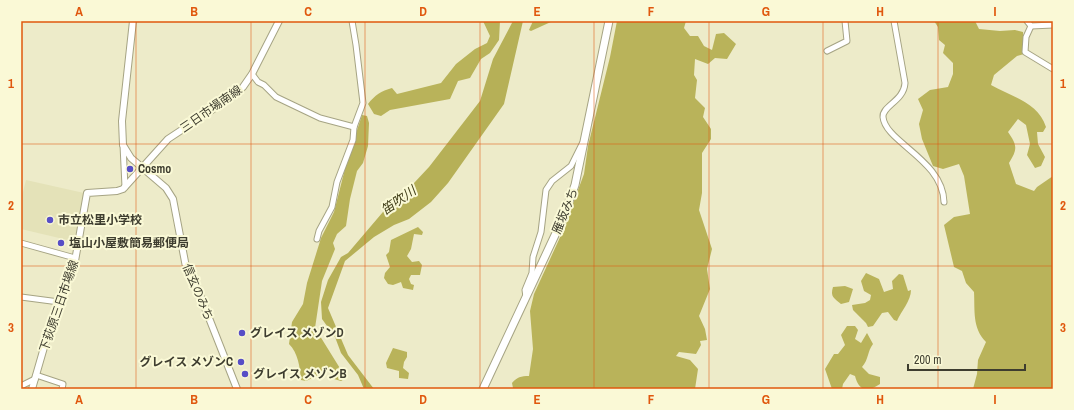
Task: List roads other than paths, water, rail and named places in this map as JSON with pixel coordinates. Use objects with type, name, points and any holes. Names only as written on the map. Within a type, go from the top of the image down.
[{"type":"highway","name":"雁坂みち","points":[[483,389],[568,207],[576,185],[610,21]]},
{"type":"main road","points":[[123,145],[122,121],[133,21]]},
{"type":"main road","name":"三日市場南線","points":[[143,168],[168,139],[236,94],[252,74],[279,21]]},
{"type":"main road","name":"信玄のみち","points":[[123,145],[127,154],[166,188],[173,200],[186,267],[196,285],[236,389]]},
{"type":"main road","points":[[125,187],[143,168]]},
{"type":"main road","name":"下荻原三日市場線","points":[[32,389],[59,302],[75,258],[87,192],[117,191],[125,187]]},
{"type":"street","points":[[317,239],[319,232],[332,208],[337,182],[352,140],[354,127],[363,102],[352,21]]},
{"type":"street","points":[[826,51],[847,41],[845,21]]},
{"type":"street","points":[[894,21],[905,83],[901,97],[885,110],[883,116],[884,122],[894,134],[933,171],[939,179],[944,202]]},
{"type":"street","points":[[1027,21],[1031,26]]},
{"type":"street","points":[[1031,26],[1053,25]]},
{"type":"street","points":[[1031,26],[1026,37],[1025,52],[1053,69]]},
{"type":"street","points":[[252,74],[258,82],[264,85],[276,97],[320,118],[354,127]]},
{"type":"street","points":[[526,298],[526,290],[540,237],[542,216],[548,186],[571,166],[580,147],[586,141]]},
{"type":"street","points":[[123,145],[125,187]]},
{"type":"street","points":[[21,243],[75,258]]},
{"type":"street","points":[[21,297],[59,302]]},
{"type":"street","points":[[21,386],[36,377],[62,384],[62,389]]},
{"type":"water","name":"笛吹川","points":[[513,21],[523,21],[504,104],[448,183],[431,202],[409,219],[394,225],[374,237],[345,261],[328,308],[348,355],[374,389],[364,389],[358,375],[341,353],[335,337],[322,319],[321,302],[328,280],[341,257],[348,253],[394,199],[414,183],[429,167],[480,101],[493,59]]},
{"type":"place","name":"Cosmo","points":[[130,169]]},
{"type":"place","name":"市立松里小学校","points":[[50,220]]},
{"type":"place","name":"塩山小屋敷簡易郵便局","points":[[61,243]]},
{"type":"place","name":"グレイス メゾンD","points":[[242,333]]},
{"type":"place","name":"グレイス メゾンC","points":[[241,362]]},
{"type":"place","name":"グレイス メゾンB","points":[[245,374]]}]
